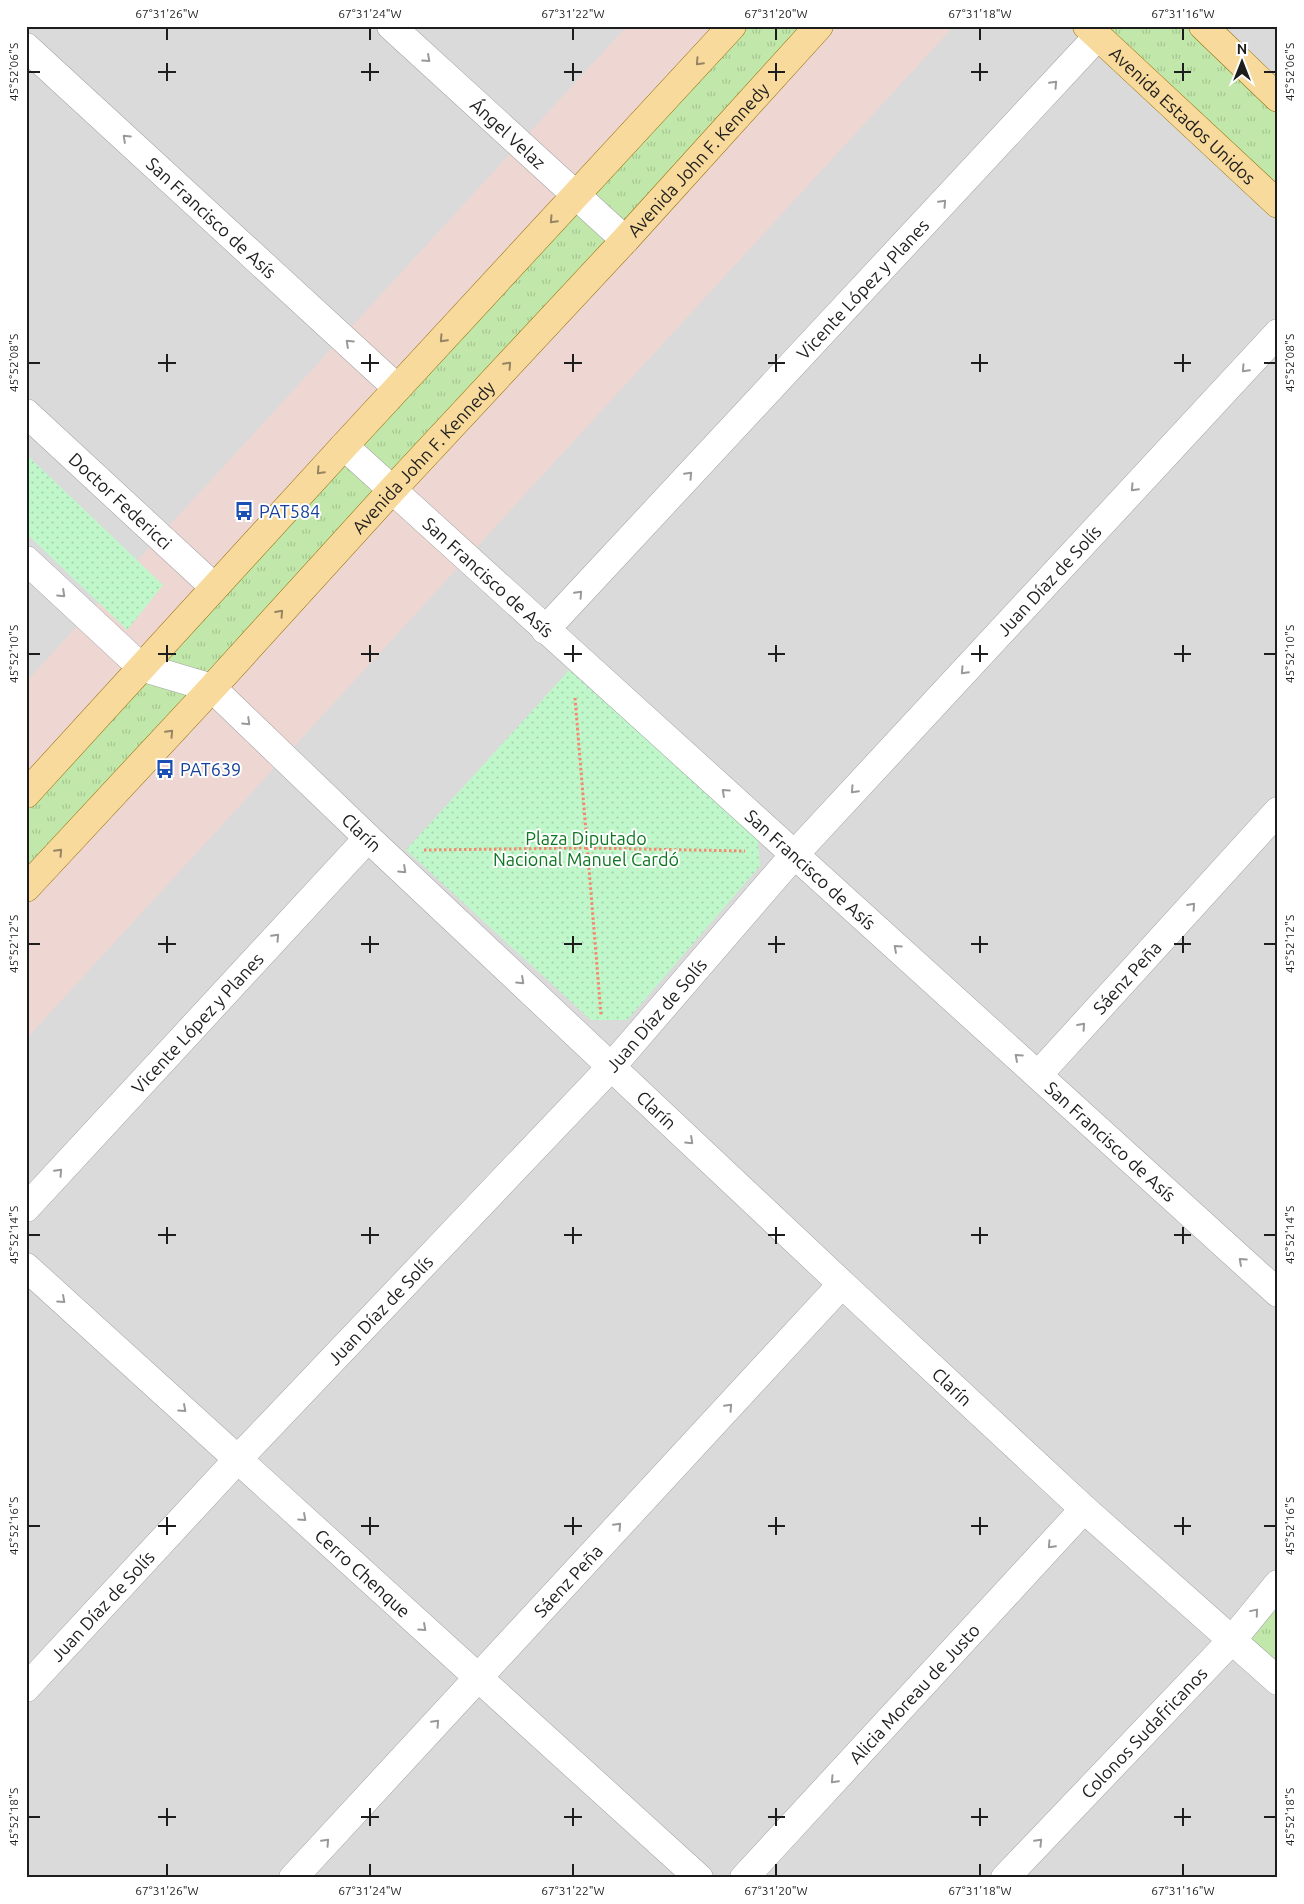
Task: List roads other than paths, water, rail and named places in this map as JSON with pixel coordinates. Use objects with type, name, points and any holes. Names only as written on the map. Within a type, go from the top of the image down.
[{"type":"main road","points":[[26,794],[214,587],[732,26]]},
{"type":"main road","name":"Avenida John F. Kennedy","points":[[26,888],[625,240],[819,26]]},
{"type":"main road","points":[[1203,26],[1278,98]]},
{"type":"main road","name":"Avenida Estados Unidos","points":[[1093,31],[1278,204]]},
{"type":"street","name":"Ángel Velaz","points":[[390,26],[625,240]]},
{"type":"street","name":"Vicente López y Planes","points":[[545,630],[1093,31]]},
{"type":"street","name":"San Francisco de Asís","points":[[26,46],[397,388]]},
{"type":"street","name":"Juan Díaz de Solís","points":[[26,1688],[238,1459],[612,1066],[794,855],[1278,333]]},
{"type":"street","name":"Doctor Federicci","points":[[26,413],[214,587]]},
{"type":"street","name":"San Francisco de Asís","points":[[344,446],[1278,1293]]},
{"type":"street","name":"Clarín","points":[[26,560],[141,667],[212,688],[368,838],[842,1284],[1084,1509],[1278,1681]]},
{"type":"street","name":"Sáenz Peña","points":[[1038,1075],[1278,811]]},
{"type":"street","name":"Vicente López y Planes","points":[[26,1208],[368,838]]},
{"type":"street","name":"Cerro Chenque","points":[[26,1267],[699,1878]]},
{"type":"street","name":"Sáenz Peña","points":[[293,1878],[842,1284]]},
{"type":"street","name":"Alicia Moreau de Justo","points":[[744,1878],[1084,1509]]},
{"type":"street","name":"Colonos Sudafricanos","points":[[1012,1875],[1232,1640],[1278,1584]]},
{"type":"place","name":"PAT584","points":[[244,511]]},
{"type":"place","name":"PAT639","points":[[165,769]]},
{"type":"park label","name":"Plaza Diputado Nacional Manuel Cardó","points":[[586,848]]}]
